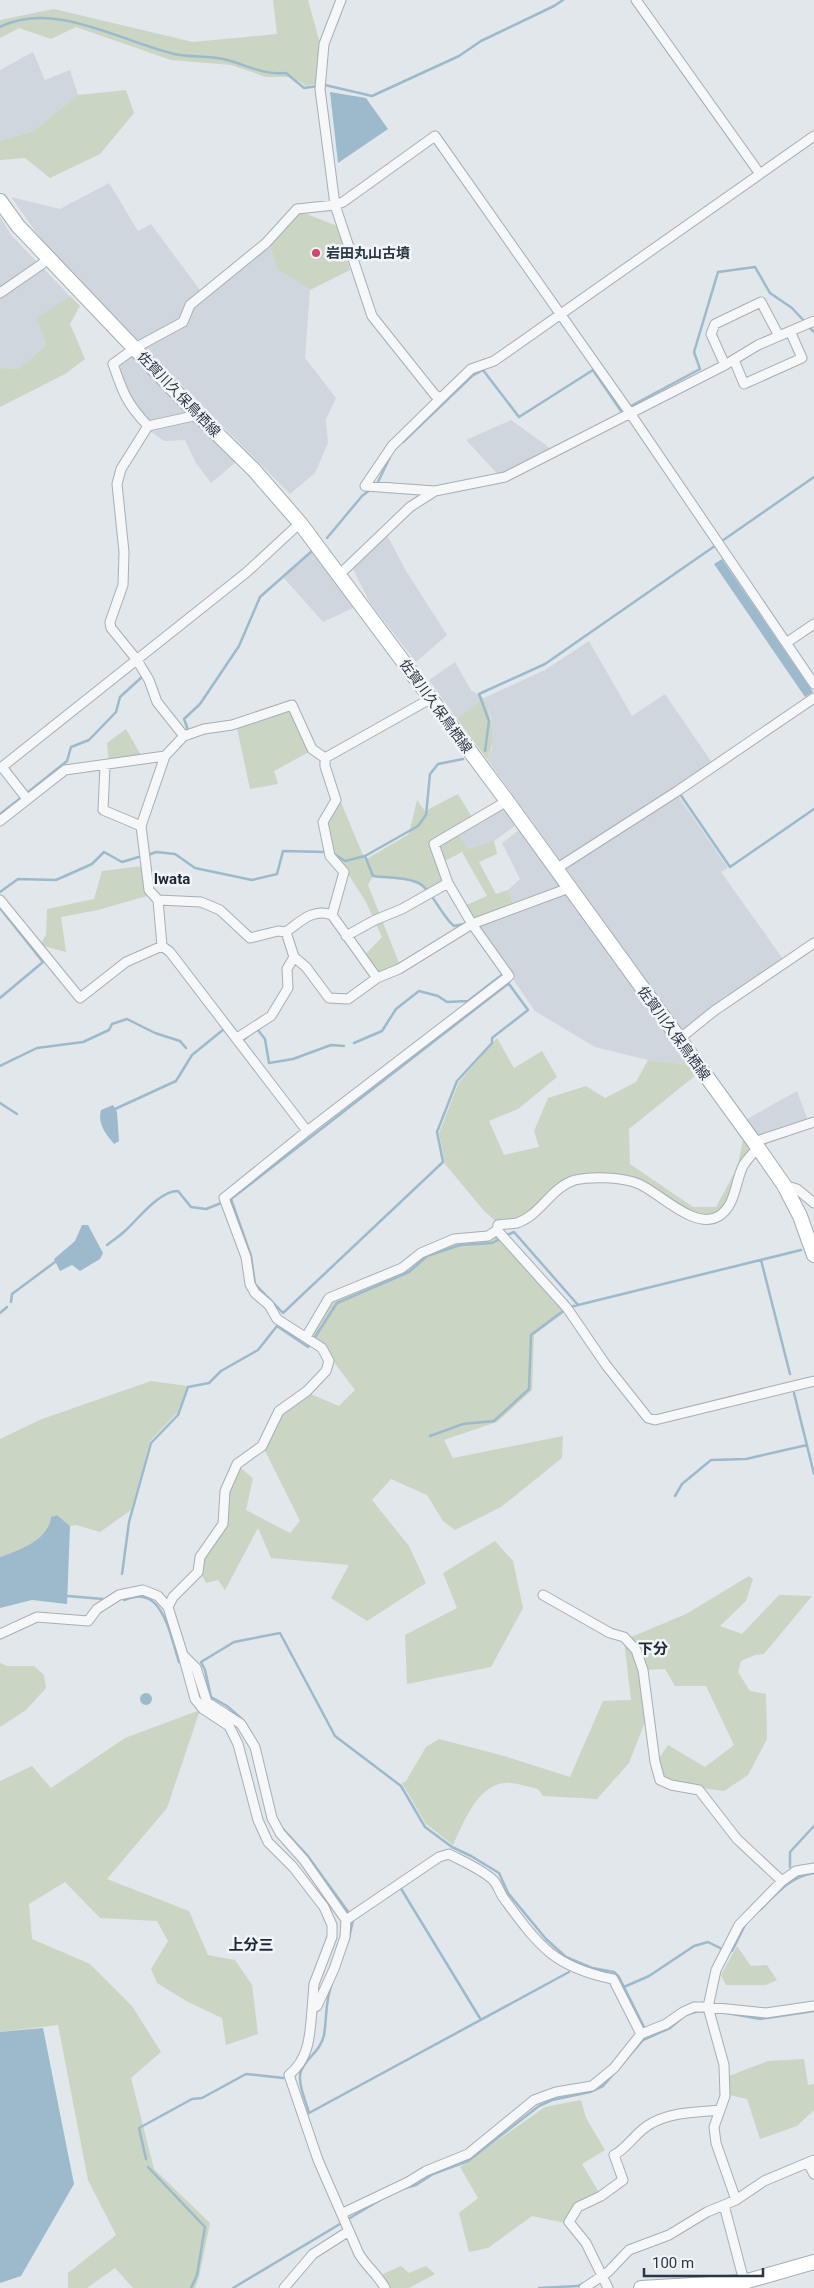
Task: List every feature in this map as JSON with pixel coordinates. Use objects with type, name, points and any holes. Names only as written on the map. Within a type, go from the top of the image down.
[{"type":"main road","name":"佐賀川久保鳥栖線","points":[[0,201],[18,226],[198,415],[254,470],[300,523],[507,801],[678,1040],[756,1145],[784,1185],[800,1216],[814,1255]]},
{"type":"main road","points":[[641,2288],[745,2285],[814,2262]]},
{"type":"street","points":[[342,0],[324,44],[320,85],[336,205],[372,316],[434,395],[441,398]]},
{"type":"street","points":[[636,0],[760,174]]},
{"type":"street","points":[[148,426],[127,402],[113,364],[135,348],[183,322],[190,305],[266,243],[297,209],[336,205],[343,202],[435,136],[627,409],[814,684]]},
{"type":"street","points":[[814,136],[494,361],[471,369],[392,446],[365,486],[434,491],[505,477],[627,409],[725,365],[778,336],[814,321]]},
{"type":"street","points":[[2,290],[48,258]]},
{"type":"street","points":[[725,365],[710,334],[715,324],[761,302],[778,336]]},
{"type":"street","points":[[734,360],[744,384],[802,358],[790,331]]},
{"type":"street","points":[[182,733],[157,702],[149,680],[137,660],[111,628],[110,622],[123,585],[124,552],[117,484],[121,469],[148,426],[198,415]]},
{"type":"street","points":[[339,575],[410,507],[434,491]]},
{"type":"street","points":[[24,795],[2,767],[247,572],[300,523]]},
{"type":"street","points":[[786,643],[814,624]]},
{"type":"street","points":[[556,869],[676,792],[814,698]]},
{"type":"street","points":[[325,758],[430,699]]},
{"type":"street","points":[[307,1130],[170,952],[162,946],[158,900],[149,890],[144,863],[141,826],[165,756],[182,733],[232,725],[292,705],[312,749],[325,758]]},
{"type":"street","points":[[0,821],[24,795],[65,770],[105,766],[165,756]]},
{"type":"street","points":[[325,758],[325,766],[336,800],[324,822],[329,851],[344,872],[332,915]]},
{"type":"street","points":[[105,766],[103,810],[141,826]]},
{"type":"street","points":[[168,1607],[173,1597],[198,1572],[200,1557],[223,1524],[225,1491],[237,1464],[262,1446],[279,1412],[307,1390],[326,1371],[329,1361],[322,1348],[277,1319],[269,1305],[255,1292],[250,1284],[246,1257],[225,1201],[307,1130],[506,978],[448,883],[434,844],[507,801]]},
{"type":"street","points":[[346,936],[375,920],[402,909],[448,883]]},
{"type":"street","points":[[286,932],[294,957],[306,967],[329,998],[348,999],[377,978],[399,969],[474,927],[569,888]]},
{"type":"street","points":[[0,900],[80,998],[126,962],[162,946]]},
{"type":"street","points":[[158,900],[201,902],[220,910],[250,938],[278,931],[286,932],[310,914],[324,912],[332,915],[377,978]]},
{"type":"street","points":[[678,1040],[714,1011],[814,943]]},
{"type":"street","points":[[237,1038],[270,1016],[288,988],[287,969],[294,957]]},
{"type":"street","points":[[306,1337],[329,1298],[402,1268],[421,1253],[454,1239],[488,1236],[497,1230],[498,1224],[517,1223],[534,1214],[563,1186],[575,1180],[616,1178],[639,1184],[695,1218],[707,1221],[719,1216],[730,1204],[744,1165],[756,1145],[814,1122]]},
{"type":"street","points":[[784,1185],[797,1189],[814,1203]]},
{"type":"street","points":[[497,1230],[567,1308],[606,1365],[648,1418],[655,1420],[814,1381]]},
{"type":"street","points":[[0,1634],[37,1617],[88,1621],[97,1609],[119,1596],[143,1590],[158,1596],[168,1607],[195,1699],[203,1709],[229,1726],[238,1744],[258,1820],[268,1842],[293,1868],[324,1907],[332,1925],[332,1937],[314,1984],[310,2039],[306,2053],[289,2075],[318,2160],[348,2228],[365,2264],[378,2275],[385,2288]]},
{"type":"street","points":[[543,1595],[610,1633],[624,1637],[636,1650],[643,1670],[654,1762],[660,1780],[671,1785],[700,1790],[737,1839],[782,1881]]},
{"type":"street","points":[[183,1655],[196,1668],[207,1702],[241,1724],[254,1747],[272,1818],[280,1833],[304,1860],[346,1920],[345,1937],[334,1969],[317,2006],[312,2009]]},
{"type":"street","points":[[346,1920],[439,1857],[450,1854],[493,1880],[503,1898],[540,1945],[560,1961],[587,1974],[613,1979],[641,2034]]},
{"type":"street","points":[[735,2197],[716,2143],[714,2127],[725,2096],[724,2065],[709,2011],[716,1970],[739,1925],[782,1881],[796,1871],[814,1868]]},
{"type":"street","points":[[343,2215],[426,2171],[468,2154],[534,2100],[556,2092],[592,2086],[614,2068],[641,2034],[666,2024],[694,2007],[709,2011],[766,2012],[814,2006]]},
{"type":"street","points":[[608,2288],[586,2243],[569,2222],[578,2207],[601,2196],[623,2180],[614,2155],[626,2148],[633,2137],[652,2123],[681,2114],[720,2110]]},
{"type":"street","points":[[584,2288],[603,2275],[629,2250],[669,2235],[724,2206],[735,2197],[764,2181],[811,2161],[814,2174]]},
{"type":"street","points":[[724,2206],[745,2285]]},
{"type":"street","points":[[284,2288],[313,2254],[348,2228]]},
{"type":"shaded area","points":[[33,52],[45,80],[70,70],[78,95],[33,131],[0,141],[0,70]]},
{"type":"shaded area","points":[[109,183],[138,231],[151,224],[205,297],[270,245],[277,269],[310,290],[305,358],[336,398],[326,419],[328,443],[315,473],[290,494],[43,242],[11,197],[60,209]]},
{"type":"shaded area","points":[[0,217],[12,236],[70,296],[38,318],[46,345],[19,369],[0,368]]},
{"type":"shaded area","points":[[130,354],[236,462],[211,483],[196,463],[185,440],[164,441],[150,431],[121,397],[116,366]]},
{"type":"shaded area","points":[[511,420],[557,453],[503,480],[466,440]]},
{"type":"shaded area","points":[[386,533],[406,571],[447,635],[416,662],[370,603],[351,565]]},
{"type":"shaded area","points":[[312,551],[355,607],[323,622],[283,577]]},
{"type":"shaded area","points":[[589,641],[632,716],[665,694],[715,767],[677,794],[728,868],[721,872],[783,959],[683,1031],[487,759],[492,749],[491,717],[484,699],[457,719],[429,680],[455,662],[471,690],[484,698],[545,670]]},
{"type":"shaded area","points":[[500,802],[515,826],[494,841],[467,849],[456,830]]},
{"type":"shaded area","points":[[519,830],[689,1065],[648,1060],[595,1047],[535,1011],[473,921],[514,906],[508,890],[520,879],[502,843]]},
{"type":"shaded area","points":[[797,1091],[808,1120],[759,1137],[747,1119]]},
{"type":"green space","points":[[273,0],[308,0],[320,43],[316,84],[306,86],[292,77],[266,77],[231,65],[171,60],[76,27],[51,39],[19,28],[0,38],[0,20],[54,9],[193,42],[277,34]]},
{"type":"green space","points":[[126,90],[134,113],[100,154],[50,178],[25,158],[0,160],[0,141],[33,131],[78,95]]},
{"type":"green space","points":[[299,211],[337,226],[350,270],[310,290],[277,269],[270,245]]},
{"type":"green space","points":[[70,296],[80,306],[70,324],[85,359],[65,374],[0,407],[0,368],[19,369],[46,345],[37,318]]},
{"type":"green space","points":[[484,698],[492,729],[492,745],[487,759],[457,719]]},
{"type":"green space","points":[[291,708],[309,752],[274,771],[278,784],[250,789],[237,728]]},
{"type":"green space","points":[[126,729],[142,757],[109,764],[107,743]]},
{"type":"green space","points":[[458,794],[473,819],[457,830],[467,849],[494,841],[497,854],[479,862],[496,894],[508,890],[514,906],[473,921],[464,906],[487,896],[462,852],[441,863],[448,883],[430,893],[417,882],[373,876],[368,885],[399,963],[380,973],[364,956],[382,937],[366,902],[348,874],[333,856],[327,822],[340,800],[365,860],[409,834],[417,800],[425,811]]},
{"type":"green space","points":[[142,866],[147,896],[98,910],[61,917],[66,952],[40,945],[46,935],[47,909],[94,899],[102,871]]},
{"type":"green space","points":[[497,1038],[514,1068],[542,1051],[557,1077],[518,1109],[489,1121],[504,1155],[539,1147],[534,1131],[548,1098],[586,1086],[605,1098],[636,1082],[648,1060],[689,1065],[696,1075],[629,1129],[630,1164],[693,1207],[716,1207],[737,1168],[743,1140],[750,1151],[728,1203],[721,1211],[708,1217],[695,1216],[638,1181],[574,1177],[533,1211],[516,1220],[497,1222],[485,1212],[445,1164],[439,1133],[459,1082]]},
{"type":"green space","points":[[497,1236],[565,1312],[534,1335],[532,1390],[497,1422],[444,1440],[453,1458],[563,1436],[562,1458],[501,1507],[455,1530],[443,1521],[427,1495],[391,1479],[372,1500],[409,1546],[426,1583],[367,1621],[331,1598],[349,1565],[271,1558],[258,1528],[225,1590],[218,1580],[206,1583],[199,1570],[203,1558],[223,1526],[225,1493],[238,1466],[253,1478],[246,1510],[290,1533],[300,1521],[263,1447],[280,1413],[308,1393],[339,1406],[355,1390],[313,1334],[330,1300],[453,1242]]},
{"type":"green space","points":[[151,1381],[187,1386],[177,1413],[150,1441],[131,1510],[100,1532],[76,1525],[70,1526],[57,1515],[51,1517],[45,1532],[39,1538],[16,1551],[0,1557],[0,1439],[42,1419]]},
{"type":"green space","points":[[495,1541],[513,1561],[523,1608],[491,1667],[407,1684],[405,1635],[457,1608],[443,1573]]},
{"type":"green space","points":[[749,1576],[753,1579],[746,1601],[720,1626],[742,1634],[779,1595],[812,1596],[764,1654],[755,1655],[741,1661],[738,1672],[750,1691],[766,1694],[767,1739],[748,1775],[724,1791],[693,1787],[663,1779],[657,1761],[668,1745],[705,1767],[734,1745],[706,1686],[675,1686],[665,1669],[642,1670],[647,1717],[629,1763],[597,1799],[543,1796],[538,1789],[511,1783],[500,1784],[490,1788],[474,1804],[453,1845],[426,1824],[402,1783],[406,1781],[426,1747],[439,1739],[504,1756],[570,1777],[603,1701],[631,1700],[624,1640],[686,1614]]},
{"type":"green space","points":[[0,1663],[7,1666],[34,1666],[44,1675],[46,1688],[26,1710],[0,1727]]},
{"type":"green space","points":[[200,1710],[167,1808],[107,1879],[189,1911],[208,1955],[235,1960],[252,1985],[258,2034],[226,2045],[222,2018],[188,2002],[157,1983],[151,1969],[168,1941],[157,1921],[100,1918],[65,1882],[29,1904],[32,1939],[90,1964],[132,2006],[161,2052],[131,2078],[154,2169],[210,2223],[195,2288],[133,2288],[115,2268],[87,2288],[68,2288],[68,2273],[116,2235],[88,2180],[58,2025],[0,2032],[0,1781],[32,1766],[51,1788],[125,1738]]},
{"type":"green space","points":[[737,1946],[751,1966],[767,1965],[777,1980],[766,1985],[726,1985],[721,1975]]},
{"type":"green space","points":[[804,2059],[808,2085],[814,2084],[814,2110],[797,2126],[760,2139],[747,2099],[730,2095],[729,2076],[768,2061]]},
{"type":"green space","points":[[581,2100],[586,2118],[605,2150],[582,2164],[600,2194],[565,2223],[532,2216],[488,2248],[469,2252],[459,2213],[478,2198],[460,2167],[545,2107]]},
{"type":"green space","points":[[401,2266],[409,2273],[426,2266],[435,2274],[409,2288],[390,2288],[383,2274]]},
{"type":"water","points":[[330,92],[366,98],[388,129],[338,163]]},
{"type":"water","points":[[722,559],[813,692],[805,697],[714,564]]},
{"type":"water","points":[[113,1105],[117,1112],[119,1141],[114,1144],[100,1120],[101,1110]]},
{"type":"water","points":[[82,1225],[88,1225],[103,1253],[100,1259],[80,1271],[72,1265],[60,1271],[54,1259],[75,1241]]},
{"type":"water","points":[[57,1515],[70,1526],[67,1604],[32,1600],[0,1608],[0,1557],[16,1551],[39,1538],[49,1525],[51,1517]]},
{"type":"water","points":[[144,1693],[148,1693],[152,1699],[148,1705],[144,1705],[140,1701],[140,1697]]},
{"type":"water","points":[[43,2028],[74,2184],[21,2276],[0,2283],[0,2032]]},
{"type":"waterway","points":[[0,27],[21,20],[42,18],[65,20],[174,54],[221,58],[270,73],[286,73],[304,88],[325,85],[372,96],[459,56],[481,41],[563,0]]},
{"type":"waterway","points":[[629,407],[700,369],[694,352],[718,272],[755,267],[770,293],[792,308],[805,322]]},
{"type":"waterway","points":[[808,326],[814,332]]},
{"type":"waterway","points":[[403,442],[472,376],[483,370],[519,417],[593,370],[621,411],[624,410]]},
{"type":"waterway","points":[[377,484],[390,457]]},
{"type":"waterway","points":[[485,751],[489,721],[479,694],[545,664],[814,477]]},
{"type":"waterway","points":[[327,538],[362,496],[371,489]]},
{"type":"waterway","points":[[187,730],[184,719],[200,704],[239,646],[260,597],[312,551]]},
{"type":"waterway","points":[[27,793],[67,761],[71,747],[89,740],[116,712],[120,697],[143,676]]},
{"type":"waterway","points":[[331,852],[345,861],[365,856],[418,826],[426,815],[430,774],[438,764],[463,759]]},
{"type":"waterway","points":[[680,794],[730,867],[814,809]]},
{"type":"waterway","points":[[0,814],[22,797]]},
{"type":"waterway","points":[[148,855],[156,852],[175,854],[195,868],[252,880],[277,874],[283,851],[326,852]]},
{"type":"waterway","points":[[0,892],[18,879],[56,880],[92,864],[104,852],[122,862],[142,856]]},
{"type":"waterway","points":[[365,856],[373,876],[400,878],[416,882],[431,895],[454,926],[464,924]]},
{"type":"waterway","points":[[0,908],[43,962],[0,998]]},
{"type":"waterway","points":[[354,1043],[382,1031],[396,1009],[419,991],[438,996],[447,1002],[468,1001],[503,974]]},
{"type":"waterway","points":[[231,1199],[251,1256],[255,1284],[283,1313],[443,1162],[437,1132],[457,1081],[492,1043],[492,1038],[528,1010],[506,980]]},
{"type":"waterway","points":[[231,1199],[509,983]]},
{"type":"waterway","points":[[0,1066],[37,1048],[83,1042],[109,1030],[112,1024],[127,1019],[155,1033],[180,1041],[186,1048]]},
{"type":"waterway","points":[[115,1109],[176,1081],[192,1055],[224,1029],[226,1031]]},
{"type":"waterway","points":[[243,1040],[257,1029],[265,1039],[269,1063],[293,1059],[331,1045],[344,1046]]},
{"type":"waterway","points":[[0,1103],[17,1114]]},
{"type":"waterway","points":[[107,1245],[124,1232],[157,1200],[171,1192],[178,1191],[191,1207],[206,1209],[224,1202]]},
{"type":"waterway","points":[[507,1235],[514,1232],[578,1305]]},
{"type":"waterway","points":[[315,1337],[337,1303],[409,1272],[427,1256],[460,1245],[492,1243],[500,1239]]},
{"type":"waterway","points":[[570,1307],[801,1250]]},
{"type":"waterway","points":[[761,1260],[790,1374]]},
{"type":"waterway","points":[[11,1302],[12,1294],[55,1262]]},
{"type":"waterway","points":[[0,1313],[7,1307]]},
{"type":"waterway","points":[[430,1436],[463,1424],[494,1421],[529,1389],[531,1335],[563,1311]]},
{"type":"waterway","points":[[122,1574],[129,1522],[151,1443],[178,1415],[188,1387],[209,1383],[221,1371],[258,1350],[277,1326],[308,1347],[311,1343]]},
{"type":"waterway","points":[[794,1393],[814,1474]]},
{"type":"waterway","points":[[675,1496],[682,1484],[711,1460],[746,1459],[807,1445]]},
{"type":"waterway","points":[[68,1596],[103,1599]]},
{"type":"waterway","points":[[124,1600],[141,1596],[151,1600],[157,1606],[171,1634],[179,1662]]},
{"type":"waterway","points":[[243,1720],[227,1706],[211,1697],[205,1670],[201,1662],[234,1642],[280,1633],[335,1736],[401,1786],[425,1827],[452,1847],[499,1873],[508,1893],[546,1939],[566,1957],[592,1968],[614,1972],[619,1977],[644,2027]]},
{"type":"waterway","points":[[790,1867],[790,1852],[814,1826]]},
{"type":"waterway","points":[[282,1828],[307,1855],[349,1913]]},
{"type":"waterway","points":[[761,1909],[791,1882],[814,1873]]},
{"type":"waterway","points":[[400,1887],[481,2020]]},
{"type":"waterway","points":[[349,1938],[353,1920]]},
{"type":"waterway","points":[[729,1951],[732,1951],[745,1925]]},
{"type":"waterway","points":[[624,1987],[649,1976],[694,1946],[708,1942],[724,1950]]},
{"type":"waterway","points":[[331,1986],[322,2041],[303,2066],[300,2076],[309,2113],[569,1972]]},
{"type":"waterway","points":[[688,2014],[699,2011],[707,2012]]},
{"type":"waterway","points":[[727,2013],[760,2019],[814,2011]]},
{"type":"waterway","points":[[405,2188],[416,2185],[433,2174],[468,2161],[539,2106],[552,2100],[590,2092],[603,2086],[643,2040],[670,2028],[683,2017]]},
{"type":"waterway","points":[[146,2159],[139,2128],[192,2099],[202,2098],[246,2074],[283,2078]]},
{"type":"waterway","points":[[148,2167],[205,2227],[197,2275],[191,2288]]},
{"type":"waterway","points":[[233,2288],[380,2200]]},
{"type":"waterway","points":[[539,2288],[578,2286],[584,2283]]},
{"type":"place","name":"岩田丸山古墳","points":[[316,253]]},
{"type":"district","name":"Iwata","points":[[172,879]]},
{"type":"district","name":"下分","points":[[653,1649]]},
{"type":"district","name":"上分三","points":[[251,1945]]}]
